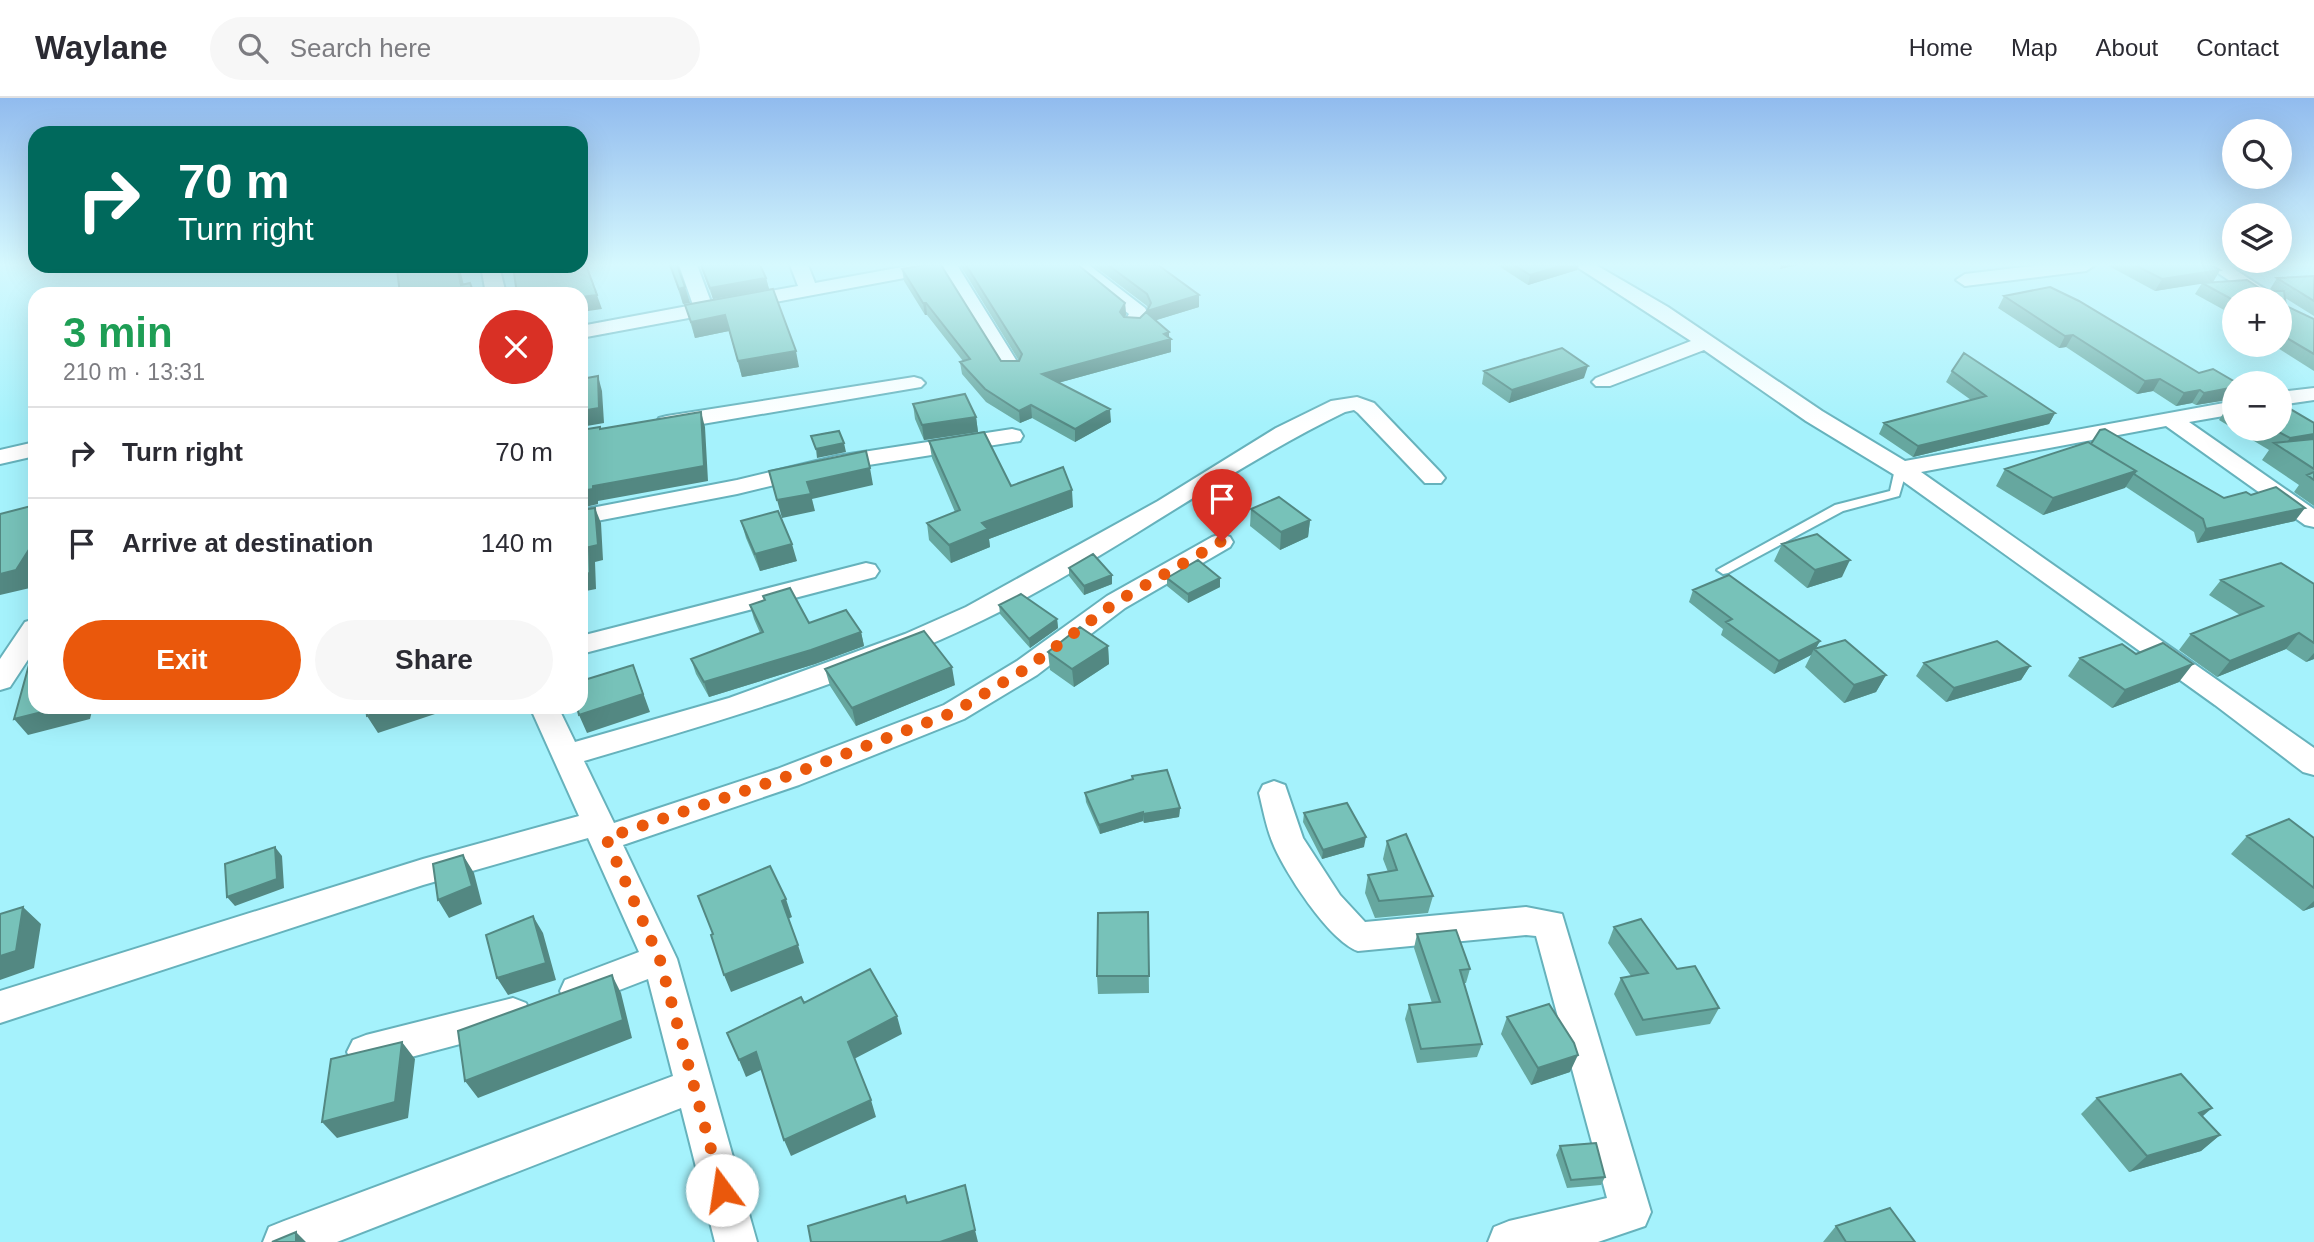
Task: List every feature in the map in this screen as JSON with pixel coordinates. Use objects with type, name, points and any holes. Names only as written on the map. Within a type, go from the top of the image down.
[{"type":"street","points":[[588,331],[654,318]]},
{"type":"street","points":[[980,318],[1011,369]]},
{"type":"street","points":[[1133,324],[1137,318]]},
{"type":"street","points":[[1671,318],[1814,416],[1900,469],[2193,675],[2314,764]]},
{"type":"street","points":[[1603,382],[1705,342]]},
{"type":"street","points":[[648,426],[914,383]]},
{"type":"street","points":[[2292,397],[2314,394]]},
{"type":"street","points":[[568,755],[739,705],[915,640],[997,601],[1167,506],[1284,433],[1339,406],[1357,403],[1366,408],[1433,478]]},
{"type":"street","points":[[1900,469],[2222,409]]},
{"type":"street","points":[[2168,418],[2314,520]]},
{"type":"street","points":[[588,516],[737,487],[838,463],[1012,436]]},
{"type":"street","points":[[0,457],[28,451]]},
{"type":"street","points":[[0,1007],[423,872],[602,831],[788,776],[954,712],[1027,668],[1116,602],[1222,541]]},
{"type":"street","points":[[588,643],[866,571]]},
{"type":"street","points":[[0,680],[28,638]]},
{"type":"street","points":[[548,714],[660,960],[736,1242]]},
{"type":"street","points":[[1274,793],[1289,841],[1328,905],[1358,937],[1526,921],[1550,924],[1631,1212],[1565,1231],[1510,1242]]},
{"type":"street","points":[[348,1057],[509,1016],[660,960]]},
{"type":"street","points":[[284,1242],[695,1085]]},
{"type":"lane","points":[[1723,570],[1839,508],[1895,492],[1900,469]]},
{"type":"building","points":[[690,318],[709,318],[691,322]]},
{"type":"building","points":[[726,318],[784,318],[796,351],[738,361]]},
{"type":"building","points":[[938,318],[974,318],[1001,361],[1019,361],[1022,354],[1000,318],[1153,318],[1169,332],[1164,334],[1171,339],[1042,374],[1110,409],[1075,429],[1031,405],[1019,411],[985,389],[960,362],[970,359]]},
{"type":"building","points":[[2038,318],[2108,318],[2199,373],[2213,369],[2222,374],[2222,390],[2184,393],[2160,379],[2145,381],[2073,335],[2065,336]]},
{"type":"building","points":[[2292,318],[2314,319],[2314,354],[2292,341]]},
{"type":"building","points":[[1562,348],[1588,366],[1512,390],[1484,371]]},
{"type":"building","points":[[1964,353],[2055,413],[1918,446],[1884,423],[1986,396],[1952,371]]},
{"type":"building","points":[[598,376],[599,408],[588,410],[588,378]]},
{"type":"building","points":[[965,394],[976,417],[922,425],[913,404]]},
{"type":"building","points":[[2292,410],[2314,423],[2314,434],[2292,438]]},
{"type":"building","points":[[701,412],[704,466],[593,486],[593,489],[588,490],[588,429]]},
{"type":"building","points":[[2105,429],[2224,498],[2246,492],[2251,495],[2276,487],[2305,508],[2206,529],[2203,519],[2134,474],[2136,471],[2091,444],[2100,430]]},
{"type":"building","points":[[839,431],[844,443],[816,449],[811,436]]},
{"type":"building","points":[[984,432],[1011,486],[1063,467],[1072,490],[982,523],[988,529],[949,545],[927,523],[960,510],[929,441]]},
{"type":"building","points":[[2314,439],[2314,469],[2274,443]]},
{"type":"building","points":[[2088,442],[2136,471],[2053,498],[2005,469]]},
{"type":"building","points":[[866,451],[870,468],[807,482],[811,494],[777,500],[769,471]]},
{"type":"building","points":[[1279,497],[1310,520],[1281,532],[1251,509]]},
{"type":"building","points":[[28,507],[28,551],[16,570],[0,574],[0,514]]},
{"type":"building","points":[[595,508],[598,545],[589,547],[588,573],[588,509]]},
{"type":"building","points":[[778,511],[792,544],[755,554],[741,521]]},
{"type":"building","points":[[1817,534],[1850,560],[1815,570],[1782,544]]},
{"type":"building","points":[[1093,554],[1112,575],[1084,586],[1069,568]]},
{"type":"building","points":[[1198,560],[1220,578],[1188,594],[1167,578]]},
{"type":"building","points":[[2281,563],[2314,584],[2314,643],[2299,633],[2230,661],[2191,634],[2263,606],[2221,580]]},
{"type":"building","points":[[1729,575],[1820,641],[1779,661],[1726,622],[1732,619],[1693,590]]},
{"type":"building","points":[[790,588],[809,623],[846,610],[861,632],[704,682],[691,659],[763,632],[750,605],[765,600],[763,596]]},
{"type":"building","points":[[1021,594],[1057,619],[1029,639],[999,605]]},
{"type":"building","points":[[1080,627],[1108,646],[1072,669],[1048,652]]},
{"type":"building","points":[[924,631],[952,667],[852,708],[825,669]]},
{"type":"building","points":[[1845,640],[1886,675],[1854,685],[1814,649]]},
{"type":"building","points":[[1997,641],[2030,666],[1954,688],[1924,663]]},
{"type":"building","points":[[2163,643],[2193,664],[2125,690],[2080,658],[2122,644],[2136,654]]},
{"type":"building","points":[[633,665],[643,694],[588,712],[588,679]]},
{"type":"building","points":[[28,668],[28,714],[34,714],[14,719]]},
{"type":"building","points":[[1167,770],[1180,808],[1143,812],[1099,825],[1085,793],[1133,779],[1132,776]]},
{"type":"building","points":[[1347,803],[1366,837],[1323,850],[1304,813]]},
{"type":"building","points":[[2289,819],[2314,838],[2314,888],[2247,836]]},
{"type":"building","points":[[1406,834],[1433,896],[1379,901],[1368,875],[1397,870],[1387,841]]},
{"type":"building","points":[[275,847],[277,879],[227,897],[225,864]]},
{"type":"building","points":[[463,855],[472,886],[438,900],[433,864]]},
{"type":"building","points":[[770,866],[786,899],[782,901],[798,945],[724,975],[711,935],[713,934],[698,896]]},
{"type":"building","points":[[23,907],[16,951],[0,956],[0,914]]},
{"type":"building","points":[[1148,912],[1149,976],[1097,976],[1098,913]]},
{"type":"building","points":[[533,916],[546,963],[497,978],[486,935]]},
{"type":"building","points":[[1641,919],[1677,969],[1695,966],[1719,1008],[1643,1020],[1621,978],[1648,973],[1614,927]]},
{"type":"building","points":[[1456,930],[1470,969],[1460,970],[1482,1044],[1421,1049],[1409,1005],[1440,1002],[1417,934]]},
{"type":"building","points":[[870,969],[897,1016],[848,1042],[871,1100],[784,1140],[756,1052],[739,1060],[727,1033],[801,997],[804,1003]]},
{"type":"building","points":[[612,975],[623,1020],[465,1081],[458,1031]]},
{"type":"building","points":[[1549,1004],[1574,1043],[1578,1055],[1538,1068],[1507,1017]]},
{"type":"building","points":[[402,1042],[395,1102],[322,1122],[331,1059]]},
{"type":"building","points":[[2181,1074],[2212,1108],[2199,1113],[2220,1135],[2147,1156],[2097,1098]]},
{"type":"building","points":[[1596,1143],[1605,1177],[1571,1180],[1560,1146]]},
{"type":"building","points":[[965,1185],[975,1230],[940,1242],[811,1242],[808,1226],[905,1196],[907,1203]]},
{"type":"building","points":[[1890,1208],[1915,1242],[1846,1242],[1836,1226]]},
{"type":"building","points":[[296,1232],[296,1242],[272,1242]]},
{"type":"route","points":[[722,1190],[660,960],[606,838],[788,776],[954,712],[1027,668],[1116,602],[1222,541]]}]
